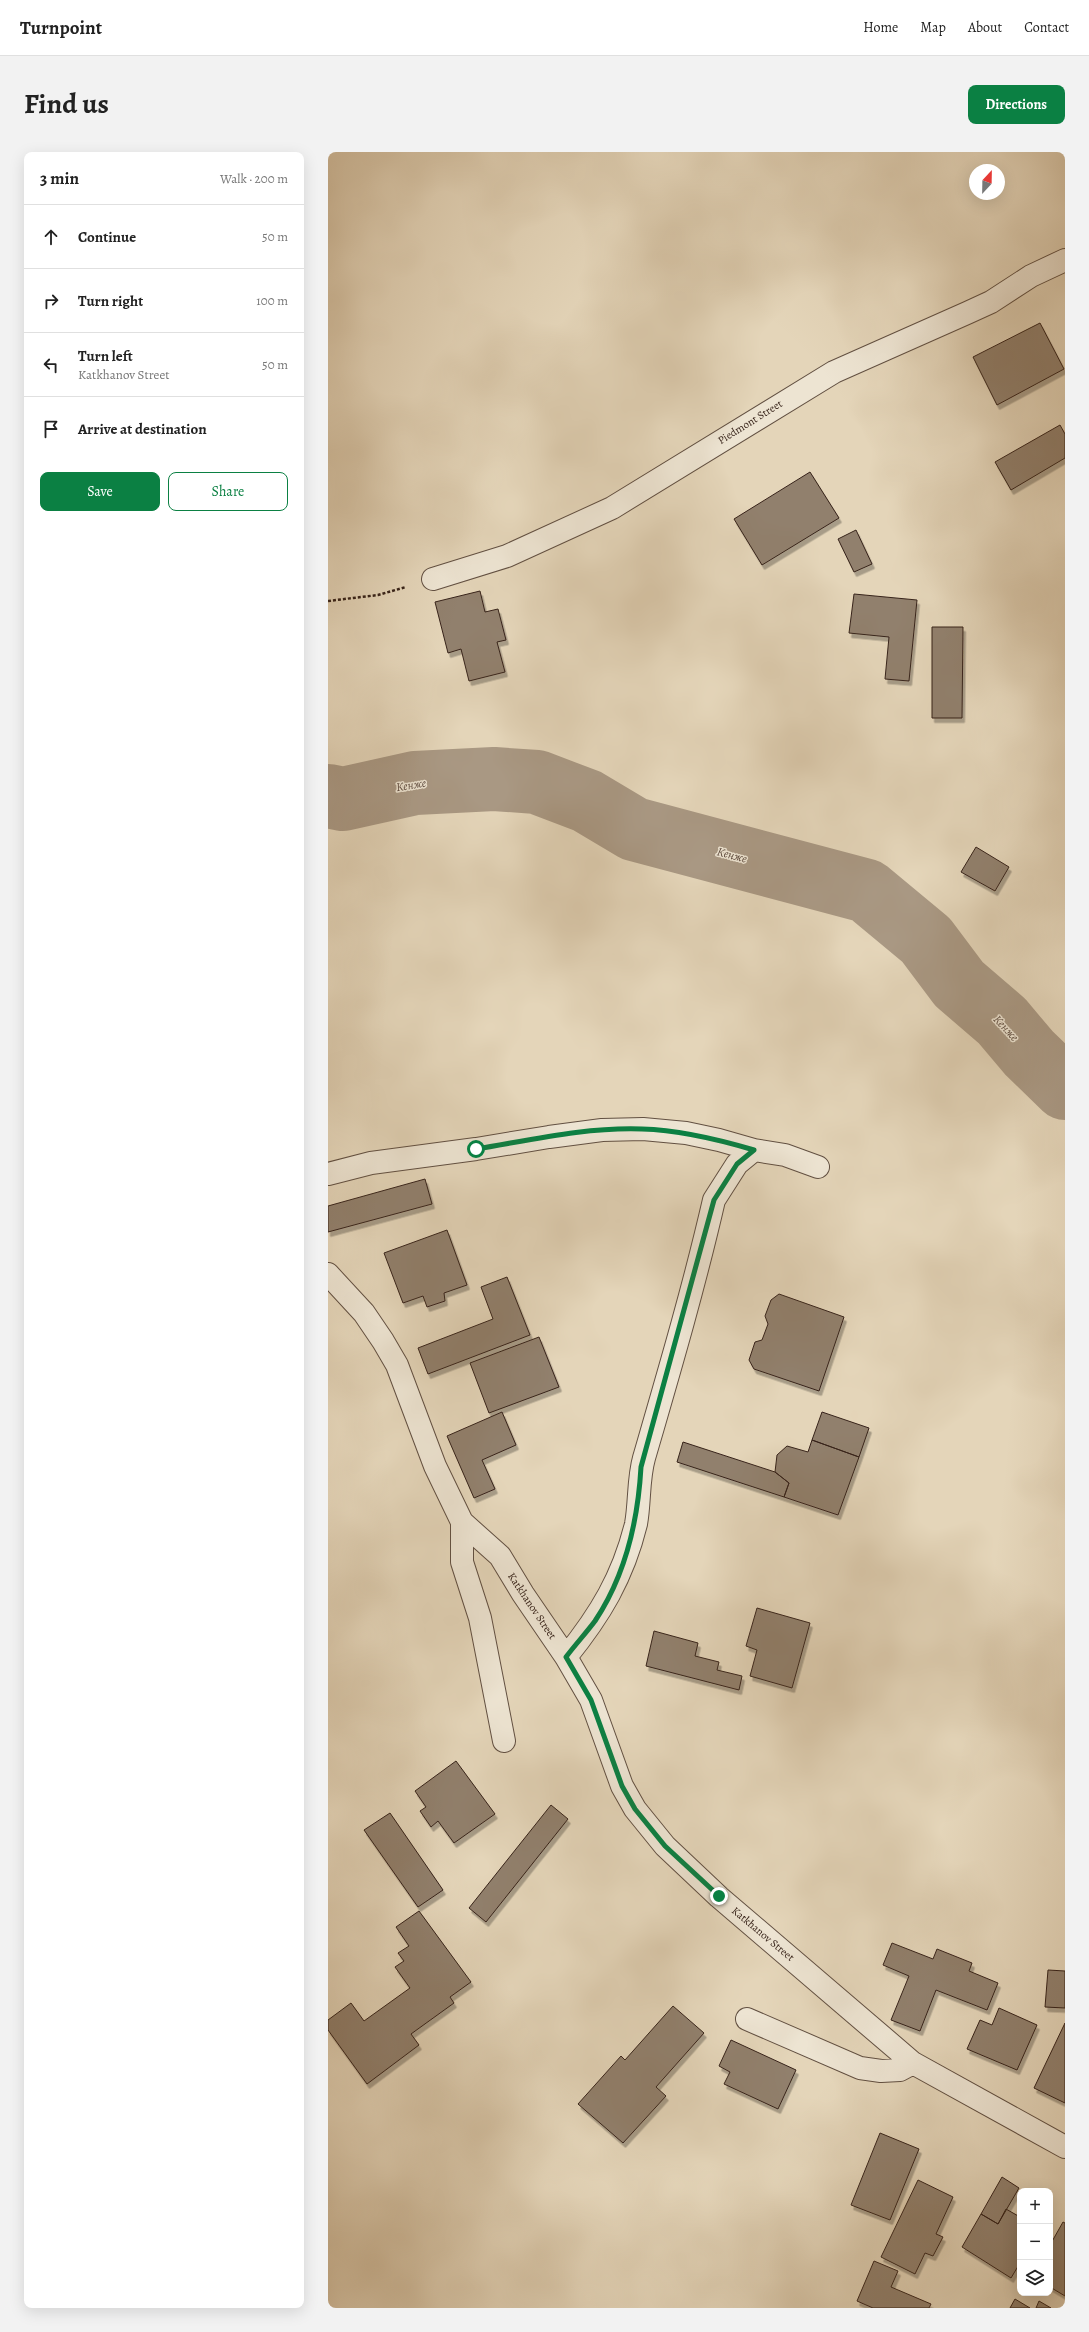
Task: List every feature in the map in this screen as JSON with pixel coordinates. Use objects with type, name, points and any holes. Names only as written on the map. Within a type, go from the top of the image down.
[{"type":"street","name":"Piedmont Street","points":[[433,579],[507,556],[612,508],[834,372],[991,302],[1031,276],[1065,260]]},
{"type":"street","points":[[328,1174],[371,1163],[430,1156],[602,1130],[643,1129],[686,1133],[754,1150],[785,1155],[818,1168]]},
{"type":"street","points":[[566,1657],[595,1621],[611,1593],[621,1568],[635,1525],[640,1500],[641,1467],[714,1200],[734,1168],[754,1150]]},
{"type":"street","name":"Katkhanov Street","points":[[328,1274],[364,1313],[397,1365],[435,1466],[462,1522],[500,1556],[522,1594],[566,1657],[591,1700],[622,1786],[635,1809],[665,1846],[719,1896],[914,2063],[1065,2147]]},
{"type":"street","points":[[462,1522],[462,1562],[480,1618],[504,1741]]},
{"type":"street","points":[[748,2019],[860,2068],[881,2071],[900,2070],[914,2063]]},
{"type":"path","points":[[328,601],[378,595],[433,579]]},
{"type":"building","points":[[1040,323],[1064,369],[997,405],[973,357]]},
{"type":"building","points":[[1060,425],[1065,434],[1065,458],[1011,490],[995,462]]},
{"type":"building","points":[[810,472],[839,518],[762,565],[734,519]]},
{"type":"building","points":[[856,530],[872,564],[854,572],[838,539]]},
{"type":"building","points":[[480,591],[485,612],[498,609],[506,640],[497,642],[505,672],[469,681],[461,649],[448,653],[435,602]]},
{"type":"building","points":[[854,594],[917,600],[909,681],[885,679],[889,637],[849,633]]},
{"type":"building","points":[[932,627],[963,627],[962,718],[932,718]]},
{"type":"building","points":[[976,847],[1009,867],[995,891],[961,872]]},
{"type":"building","points":[[425,1179],[432,1204],[328,1232],[328,1206]]},
{"type":"building","points":[[447,1230],[467,1285],[444,1293],[445,1301],[427,1307],[423,1296],[403,1303],[384,1253]]},
{"type":"building","points":[[507,1277],[530,1335],[428,1374],[418,1348],[493,1319],[481,1287]]},
{"type":"building","points":[[779,1294],[844,1317],[819,1391],[754,1369],[749,1360],[755,1342],[762,1340],[768,1324],[765,1316],[771,1300]]},
{"type":"building","points":[[539,1337],[559,1387],[489,1413],[470,1363]]},
{"type":"building","points":[[502,1412],[516,1445],[482,1460],[495,1489],[474,1498],[447,1436]]},
{"type":"building","points":[[822,1412],[869,1428],[859,1457],[812,1440]]},
{"type":"building","points":[[812,1440],[859,1457],[838,1515],[784,1497],[789,1483],[775,1472],[777,1455],[787,1446],[808,1452]]},
{"type":"building","points":[[683,1442],[775,1472],[789,1483],[784,1497],[677,1462]]},
{"type":"building","points":[[757,1608],[810,1623],[792,1688],[750,1676],[757,1650],[746,1646]]},
{"type":"building","points":[[654,1631],[698,1643],[695,1656],[719,1662],[717,1670],[742,1676],[739,1690],[646,1666]]},
{"type":"building","points":[[456,1761],[495,1814],[454,1843],[438,1821],[431,1827],[420,1811],[426,1807],[415,1791]]},
{"type":"building","points":[[551,1805],[568,1819],[486,1922],[469,1908]]},
{"type":"building","points":[[390,1813],[443,1890],[418,1907],[364,1830]]},
{"type":"building","points":[[419,1911],[471,1982],[450,1997],[454,2003],[411,2034],[419,2045],[367,2084],[328,2030],[328,2020],[351,2003],[364,2021],[410,1988],[395,1967],[404,1961],[398,1953],[409,1946],[396,1927]]},
{"type":"building","points":[[892,1943],[933,1959],[937,1949],[972,1963],[969,1971],[998,1983],[987,2010],[936,1990],[920,2031],[891,2020],[909,1976],[883,1965]]},
{"type":"building","points":[[1048,1970],[1065,1971],[1065,2008],[1045,2007]]},
{"type":"building","points":[[673,2006],[704,2033],[656,2087],[666,2096],[623,2143],[578,2104],[621,2056],[625,2060]]},
{"type":"building","points":[[999,2008],[1037,2025],[1017,2070],[967,2049],[980,2020],[992,2025]]},
{"type":"building","points":[[1065,2023],[1065,2103],[1034,2088]]},
{"type":"building","points":[[731,2040],[796,2070],[778,2109],[724,2084],[730,2072],[719,2066]]},
{"type":"building","points":[[880,2133],[919,2149],[890,2220],[851,2205]]},
{"type":"building","points":[[1002,2177],[1019,2188],[1017,2188],[1017,2191],[998,2224],[981,2214]]},
{"type":"building","points":[[918,2180],[953,2197],[936,2234],[943,2237],[933,2256],[925,2253],[915,2274],[881,2257]]},
{"type":"building","points":[[1006,2209],[1017,2215],[1017,2268],[1011,2278],[962,2247],[981,2214],[998,2224]]},
{"type":"building","points":[[1063,2222],[1065,2223],[1065,2296],[1053,2289],[1053,2240]]},
{"type":"building","points":[[874,2261],[898,2271],[891,2287],[931,2304],[929,2308],[873,2308],[857,2301]]},
{"type":"building","points":[[1015,2299],[1030,2308],[1010,2308]]},
{"type":"building","points":[[1039,2301],[1051,2308],[1036,2308]]},
{"type":"waterway","name":"Кенже","points":[[328,796],[343,799],[415,783],[494,779],[537,782],[587,801],[634,829],[867,891],[926,940],[959,984],[1002,1021],[1029,1053],[1065,1088]]},
{"type":"route","points":[[476,1149],[602,1130],[643,1129],[686,1133],[719,1140],[754,1150],[737,1164],[727,1176],[714,1200],[682,1323],[641,1467],[640,1500],[635,1525],[621,1568],[611,1593],[595,1621],[566,1657],[591,1700],[622,1786],[635,1809],[665,1846],[719,1896]]}]
